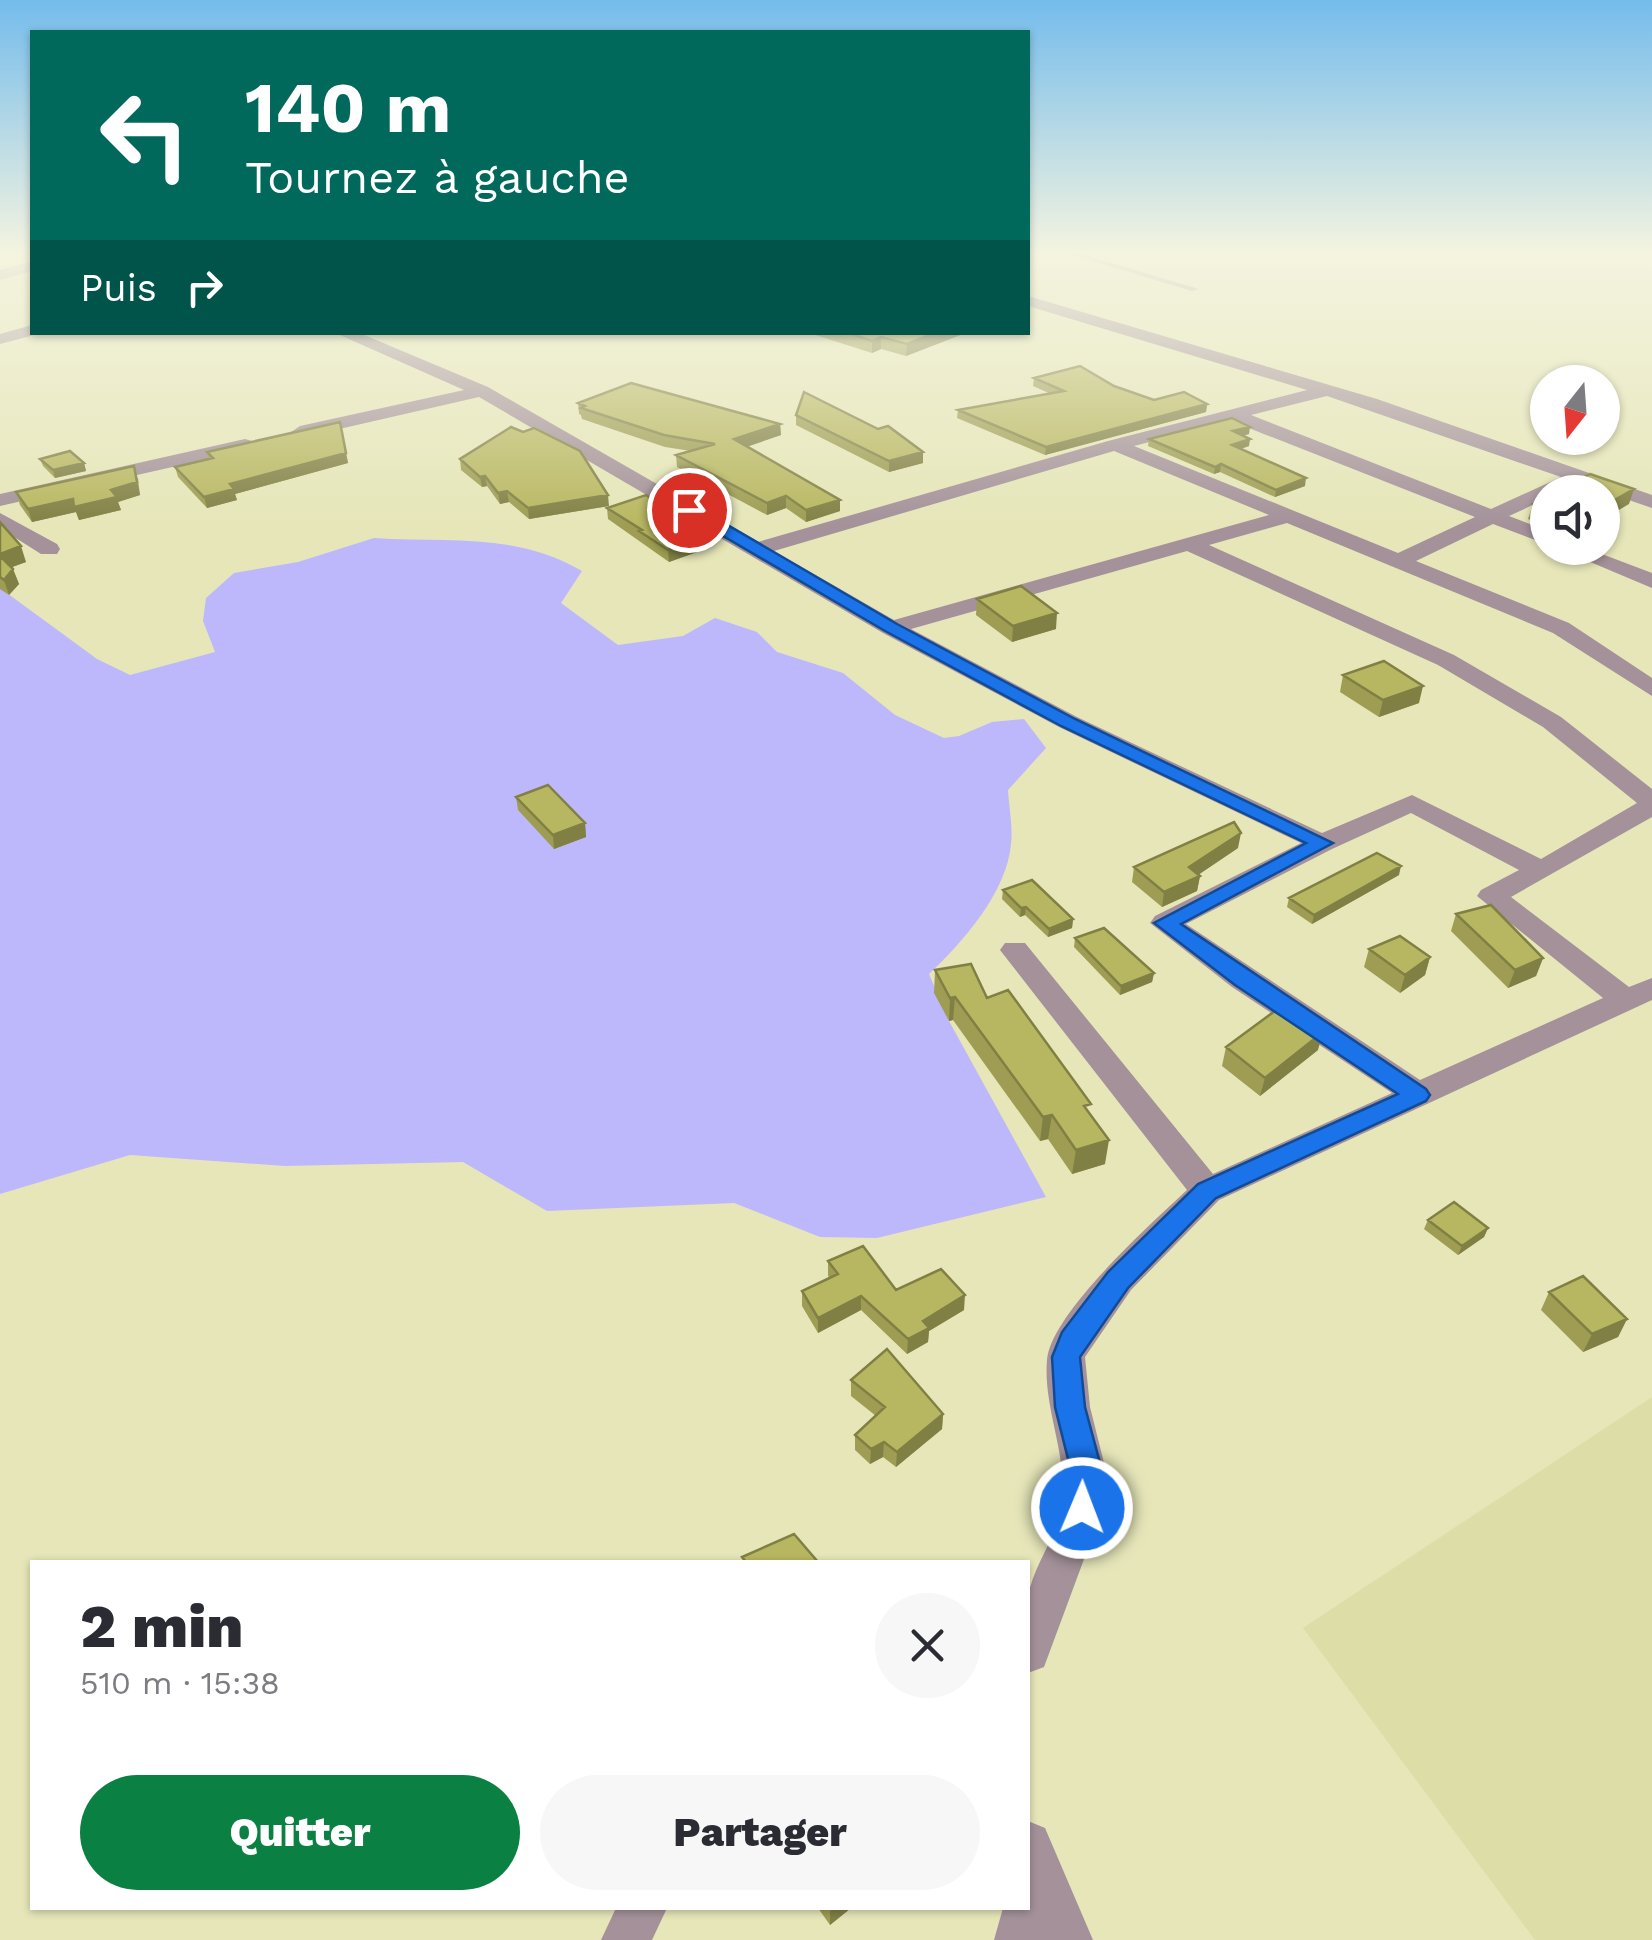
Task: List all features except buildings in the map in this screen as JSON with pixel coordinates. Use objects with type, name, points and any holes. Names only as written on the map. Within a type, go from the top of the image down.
[{"type":"street","points":[[372,345],[482,391],[891,628],[1068,722],[1322,843]]},
{"type":"street","points":[[1174,345],[1327,390],[1575,475]]},
{"type":"street","points":[[758,549],[1115,445],[1327,390]]},
{"type":"street","points":[[0,500],[482,391]]},
{"type":"street","points":[[1234,414],[1530,533]]},
{"type":"street","points":[[1115,445],[1561,628],[1652,689]]},
{"type":"street","points":[[1620,491],[1652,502]]},
{"type":"street","points":[[1398,562],[1530,499]]},
{"type":"street","points":[[891,628],[1290,516]]},
{"type":"street","points":[[0,519],[50,549]]},
{"type":"street","points":[[1188,544],[1446,660],[1552,722],[1652,804],[1491,896],[1639,994]]},
{"type":"street","points":[[1611,565],[1652,581]]},
{"type":"street","points":[[1418,1095],[1243,980],[1165,923],[1322,843],[1412,803],[1541,870]]},
{"type":"street","points":[[1014,950],[1207,1191]]},
{"type":"street","points":[[1030,1643],[1045,1573],[1082,1508],[1084,1463],[1066,1384],[1066,1357],[1072,1340],[1118,1280],[1207,1191],[1639,994]]},
{"type":"street","points":[[1030,1849],[1068,1940]]},
{"type":"street","points":[[626,1940],[641,1910]]},
{"type":"street","points":[[1020,1940],[1028,1910]]},
{"type":"shaded area","points":[[374,538],[481,542],[532,550],[582,571],[561,603],[618,645],[683,636],[715,618],[757,632],[777,652],[843,673],[895,715],[944,738],[992,722],[1024,719],[1046,748],[1008,790],[1008,862],[981,915],[929,974],[949,1021],[1046,1197],[877,1238],[820,1237],[734,1203],[547,1211],[463,1162],[285,1166],[130,1155],[0,1194],[0,588],[97,659],[130,675],[215,652],[203,621],[206,598],[234,573],[298,562]]},
{"type":"shaded area","points":[[1652,1397],[1652,1940],[1535,1940],[1303,1628]]},
{"type":"route","points":[[689,510],[891,628],[1068,722],[1322,843],[1165,923],[1243,980],[1418,1095],[1207,1191],[1118,1280],[1072,1340],[1066,1357],[1066,1384],[1084,1463],[1082,1508]]}]
